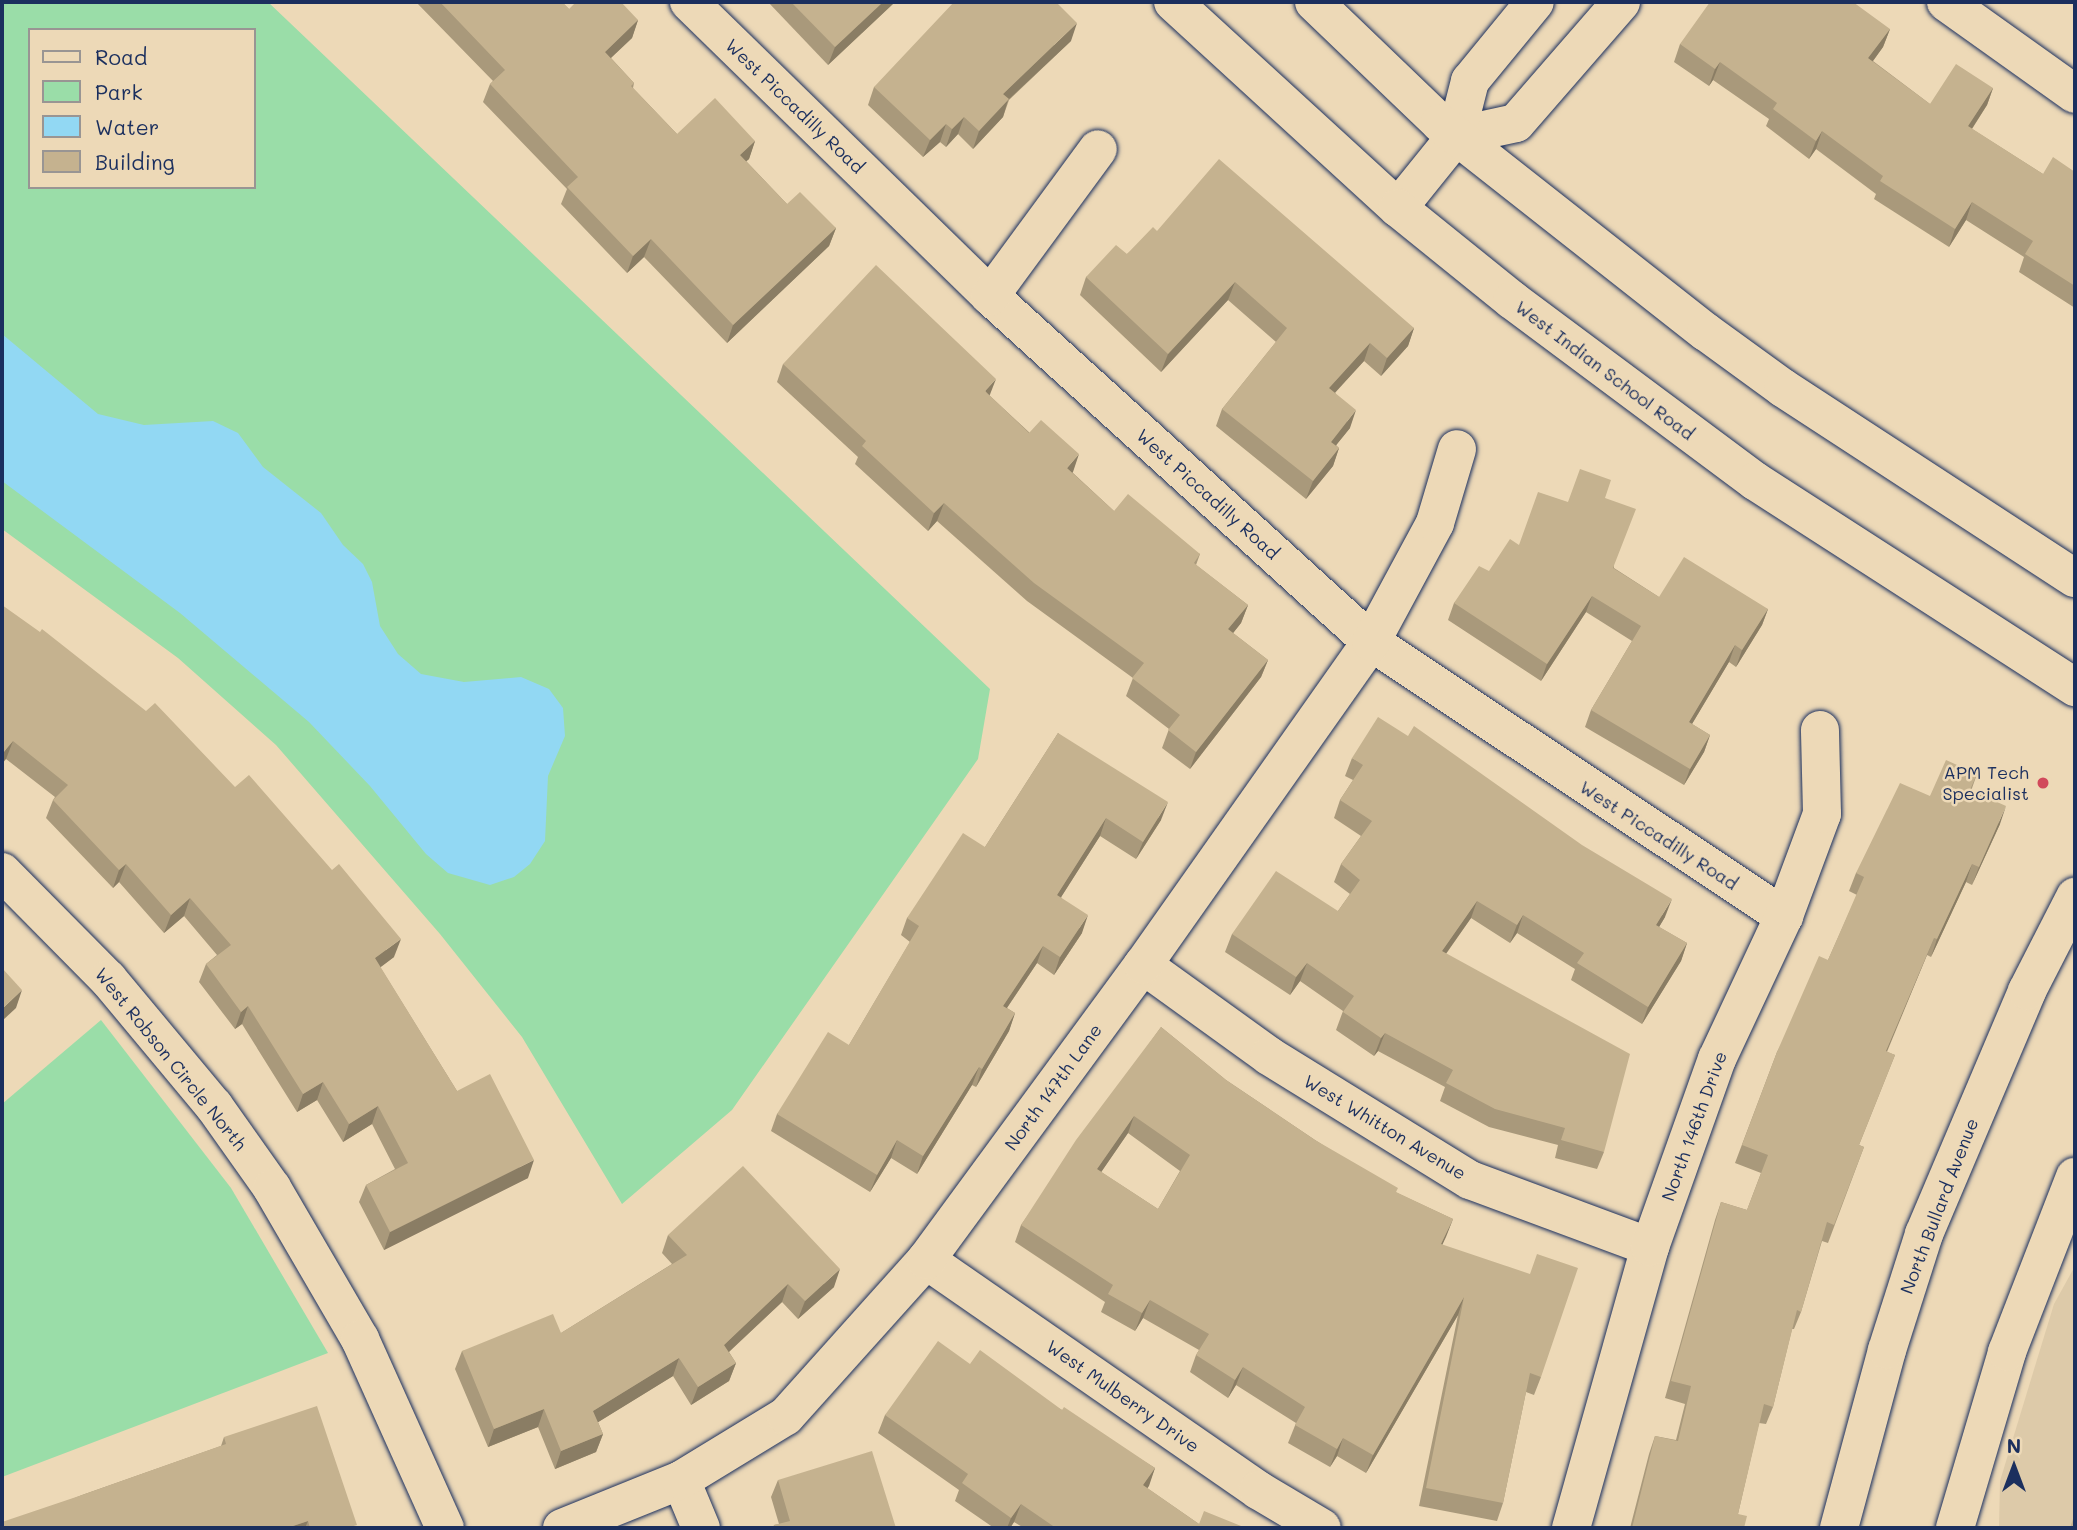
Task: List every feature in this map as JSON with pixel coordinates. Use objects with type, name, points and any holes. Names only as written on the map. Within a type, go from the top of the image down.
[{"type":"street","name":"West Piccadilly Road","points":[[689,2],[990,296],[1371,642],[1784,916]]},
{"type":"street","name":"West Indian School Road","points":[[1173,2],[1398,208],[1511,300],[1755,481],[2075,687]]},
{"type":"street","points":[[1314,2],[1456,136],[1783,388],[2075,578]]},
{"type":"street","points":[[1398,208],[1456,136],[1470,81],[1535,2]]},
{"type":"street","points":[[1456,136],[1516,123],[1621,2]]},
{"type":"street","points":[[1946,2],[2075,94]]},
{"type":"street","points":[[990,296],[1098,149]]},
{"type":"street","name":"North 147th Lane","points":[[562,1528],[681,1480],[786,1416],[926,1259],[1143,965],[1371,642],[1435,523],[1457,449]]},
{"type":"street","name":"North 146th Drive","points":[[1571,1528],[1650,1247],[1717,1059],[1784,916],[1822,814],[1820,730]]},
{"type":"street","name":"West Robson Circle North","points":[[2,872],[108,979],[214,1106],[272,1188],[360,1339],[445,1528]]},
{"type":"street","name":"North Bullard Avenue","points":[[1839,1528],[1887,1350],[1924,1234],[2027,991],[2075,897]]},
{"type":"street","name":"West Whitton Avenue","points":[[1143,965],[1269,1056],[1470,1180],[1650,1247]]},
{"type":"street","points":[[1955,1528],[2007,1352],[2075,1177]]},
{"type":"street","name":"West Mulberry Drive","points":[[926,1259],[1258,1490],[1322,1528]]},
{"type":"street","points":[[681,1480],[701,1528]]},
{"type":"shaded area","points":[[2075,1266],[2075,1528],[1999,1528],[2000,1481],[2054,1304]]},
{"type":"green space","points":[[2,2],[268,2],[990,689],[978,759],[732,1110],[622,1204],[522,1037],[440,934],[276,745],[178,658],[2,529]]},
{"type":"green space","points":[[101,1020],[231,1188],[328,1353],[2,1477],[2,1104]]},
{"type":"water","points":[[2,334],[98,414],[144,425],[213,421],[238,433],[263,467],[321,513],[343,545],[363,564],[372,582],[380,626],[398,654],[421,674],[464,682],[521,677],[549,689],[563,708],[565,736],[548,776],[545,841],[530,864],[514,877],[490,885],[448,873],[426,854],[370,786],[309,722],[180,613],[2,481]]},
{"type":"building","points":[[440,2],[562,2],[569,9],[576,2],[621,2],[638,20],[605,52],[634,83],[631,86],[677,134],[715,98],[755,141],[740,155],[787,204],[800,192],[836,228],[733,325],[651,239],[633,256],[567,187],[578,177],[490,84],[505,70]]},
{"type":"building","points":[[791,2],[883,2],[835,47]]},
{"type":"building","points":[[954,2],[1056,2],[1077,23],[1003,94],[1009,99],[979,131],[964,117],[952,129],[946,124],[930,140],[874,87]]},
{"type":"building","points":[[1710,2],[1853,2],[1890,29],[1868,58],[1930,104],[1956,64],[1993,88],[1968,126],[2043,174],[2053,157],[2075,172],[2075,286],[2025,254],[2033,241],[1972,202],[1955,229],[1880,181],[1883,176],[1822,131],[1816,141],[1773,109],[1777,103],[1720,62],[1715,69],[1680,44]]},
{"type":"building","points":[[1219,159],[1414,328],[1387,358],[1370,343],[1329,388],[1356,410],[1331,442],[1339,448],[1313,481],[1222,409],[1287,328],[1235,282],[1168,354],[1086,277],[1116,245],[1127,254],[1153,227],[1157,231]]},
{"type":"building","points":[[876,265],[996,379],[985,391],[1029,433],[1041,420],[1079,454],[1067,468],[1114,511],[1128,494],[1200,554],[1194,563],[1248,605],[1228,629],[1268,660],[1196,752],[1168,730],[1180,715],[1132,678],[1144,663],[1034,583],[944,503],[934,513],[862,446],[866,441],[783,364]]},
{"type":"building","points":[[1580,469],[1611,480],[1605,498],[1636,509],[1613,568],[1659,597],[1684,557],[1768,609],[1742,650],[1735,645],[1689,722],[1710,735],[1690,769],[1591,710],[1641,626],[1592,596],[1547,664],[1454,603],[1479,566],[1489,571],[1510,539],[1519,545],[1538,492],[1568,502]]},
{"type":"building","points":[[2,605],[40,632],[42,629],[146,711],[155,703],[235,787],[249,775],[332,870],[339,864],[401,939],[375,958],[457,1091],[490,1074],[534,1160],[390,1232],[366,1185],[408,1163],[378,1106],[349,1124],[323,1082],[303,1094],[248,1006],[241,1012],[206,964],[231,945],[190,898],[171,915],[126,864],[119,870],[53,800],[68,785],[13,741],[2,754]]},
{"type":"building","points":[[1378,717],[1408,736],[1414,726],[1582,845],[1672,899],[1656,925],[1687,943],[1648,1007],[1577,963],[1584,953],[1523,915],[1517,925],[1477,901],[1442,951],[1630,1054],[1604,1152],[1561,1140],[1565,1128],[1495,1109],[1446,1083],[1453,1070],[1385,1033],[1381,1038],[1343,1012],[1354,996],[1307,963],[1296,977],[1232,934],[1276,871],[1338,911],[1360,880],[1341,864],[1372,821],[1340,800],[1363,765],[1352,758]]},
{"type":"building","points":[[1058,733],[1168,802],[1143,842],[1106,818],[1057,895],[1088,915],[1060,957],[1043,946],[1003,1006],[1015,1013],[982,1069],[979,1067],[923,1156],[897,1140],[877,1175],[777,1114],[828,1032],[849,1045],[919,926],[907,918],[963,833],[985,847]]},
{"type":"building","points":[[1946,760],[1977,774],[1970,790],[2006,806],[1979,867],[1972,864],[1937,939],[1934,938],[1886,1051],[1895,1055],[1859,1145],[1864,1147],[1834,1225],[1827,1222],[1801,1312],[1797,1310],[1773,1407],[1764,1404],[1738,1514],[1747,1516],[1744,1528],[1632,1528],[1655,1436],[1678,1441],[1691,1386],[1671,1381],[1721,1202],[1747,1210],[1768,1155],[1742,1145],[1777,1052],[1819,956],[1828,960],[1864,877],[1856,873],[1900,783],[1930,796]]},
{"type":"building","points":[[2,968],[22,990],[2,1009]]},
{"type":"building","points":[[1161,1027],[1226,1080],[1315,1140],[1398,1188],[1396,1192],[1453,1219],[1441,1244],[1530,1274],[1537,1254],[1578,1268],[1541,1377],[1530,1373],[1503,1503],[1426,1488],[1464,1297],[1373,1455],[1343,1438],[1337,1449],[1295,1425],[1305,1407],[1243,1367],[1235,1380],[1196,1355],[1209,1334],[1150,1300],[1142,1313],[1108,1294],[1113,1285],[1021,1225],[1076,1140]],"holes":[[[1134,1116],[1190,1155],[1158,1209],[1097,1169]]]},
{"type":"building","points":[[743,1166],[840,1269],[805,1301],[788,1284],[724,1345],[736,1363],[698,1387],[679,1358],[593,1411],[603,1434],[561,1451],[544,1409],[494,1429],[462,1351],[553,1314],[561,1333],[687,1255],[668,1235]]},
{"type":"building","points":[[938,1341],[970,1364],[980,1350],[1062,1410],[1064,1407],[1155,1468],[1143,1485],[1199,1524],[1204,1511],[1246,1528],[1056,1528],[1021,1504],[1011,1518],[962,1483],[968,1474],[885,1415]]},
{"type":"building","points":[[317,1406],[357,1525],[347,1528],[310,1528],[308,1521],[287,1528],[2,1528],[2,1522],[226,1444],[224,1437]]},
{"type":"building","points":[[872,1451],[896,1528],[775,1528],[774,1525],[790,1521],[778,1480]]},
{"type":"building","points":[[2075,1513],[2075,1528],[2070,1528]]},
{"type":"place","name":"APM Tech Specialist","points":[[2043,783]]}]
